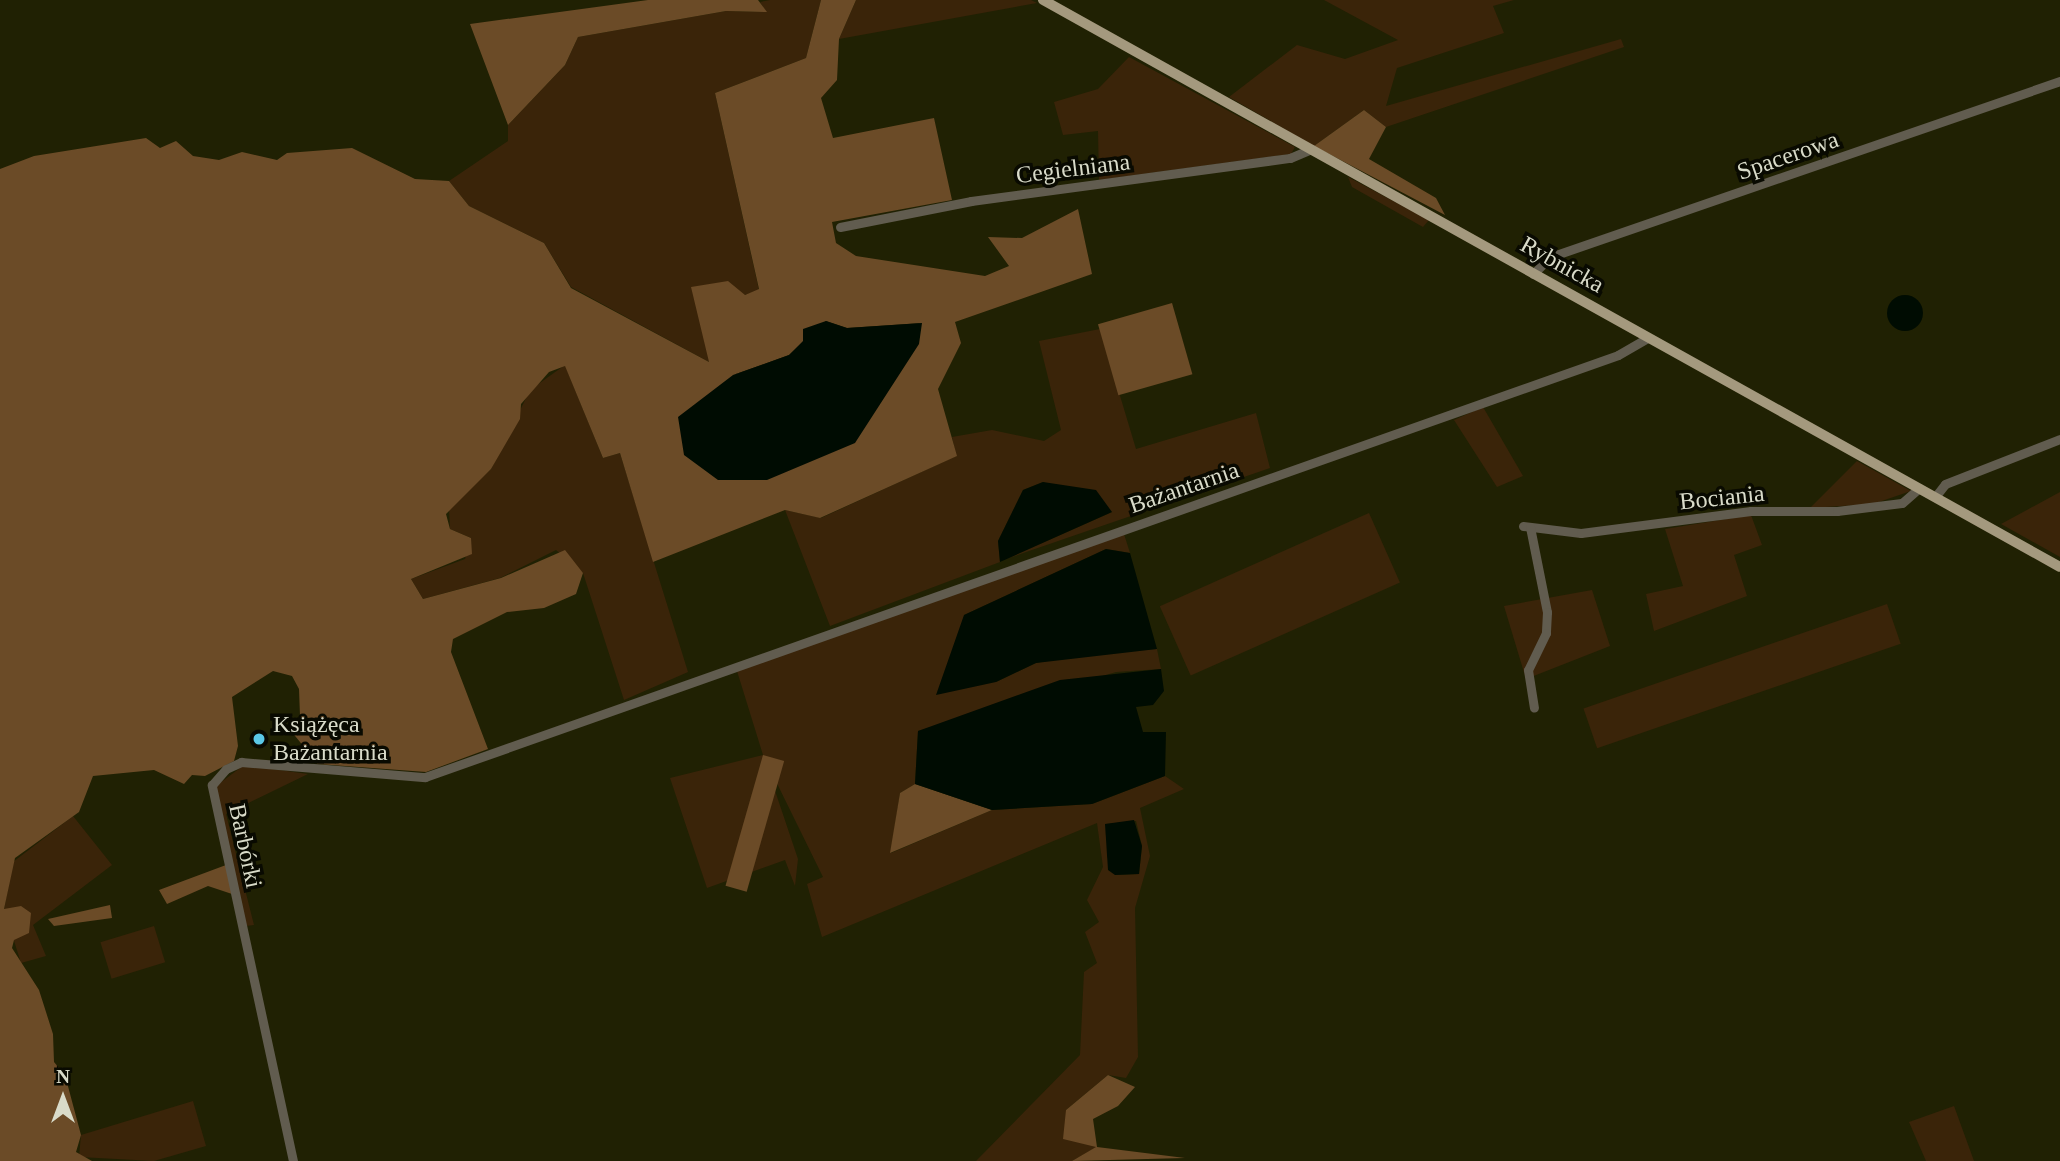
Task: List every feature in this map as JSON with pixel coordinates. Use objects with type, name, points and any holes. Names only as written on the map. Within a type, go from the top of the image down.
[{"type":"main road","name":"Rybnicka","points":[[1043,0],[2060,566]]},
{"type":"street","name":"Spacerowa","points":[[1533,274],[1550,257],[2060,81]]},
{"type":"street","name":"Cegielniana","points":[[839,227],[971,201],[1290,158],[1311,149]]},
{"type":"street","name":"Bażantarnia","points":[[730,671],[1618,355],[1648,338]]},
{"type":"street","points":[[1935,497],[1945,484],[2060,439]]},
{"type":"street","name":"Bociania","points":[[1534,708],[1528,670],[1546,633],[1547,612],[1526,527],[1581,533],[1751,511],[1837,511],[1902,503],[1919,488]]},
{"type":"street","name":"Barbórki","points":[[293,1161],[212,785],[218,777],[241,762],[425,777],[730,671]]},
{"type":"shaded area","points":[[648,0],[758,0],[767,12],[726,11],[578,37],[565,65],[508,125],[470,24]]},
{"type":"shaded area","points":[[821,0],[806,58],[715,93],[759,290],[745,295],[709,362],[571,287],[544,243],[469,206],[449,181],[508,141],[508,125],[565,65],[578,37],[726,11],[766,12],[760,2]]},
{"type":"shaded area","points":[[821,0],[856,0],[839,39],[837,80],[821,98],[833,138],[934,118],[952,200],[832,222],[836,243],[856,256],[985,276],[1009,266],[988,237],[1022,238],[1078,209],[1092,274],[955,322],[961,343],[938,389],[957,456],[820,518],[785,510],[653,562],[620,453],[603,458],[565,366],[549,372],[521,404],[520,419],[491,469],[446,514],[450,529],[471,538],[472,554],[411,579],[423,599],[501,578],[565,550],[583,573],[576,594],[544,608],[507,612],[453,639],[451,652],[488,749],[426,772],[318,764],[291,731],[300,716],[299,689],[292,676],[273,671],[232,697],[238,746],[234,761],[205,776],[192,775],[184,784],[154,770],[93,776],[79,812],[15,858],[4,909],[21,906],[31,913],[29,933],[14,940],[12,948],[39,990],[53,1034],[54,1062],[65,1075],[81,1135],[76,1152],[92,1161],[0,1161],[0,169],[34,156],[146,138],[160,148],[176,141],[193,156],[219,160],[242,152],[277,160],[287,153],[352,148],[415,179],[449,181],[469,206],[544,243],[571,288],[709,362],[691,287],[728,281],[745,295],[759,289],[715,93],[806,58]],"holes":[[[826,321],[847,328],[922,323],[733,375],[789,355]]]},
{"type":"shaded area","points":[[856,0],[1031,0],[1037,3],[839,39]]},
{"type":"shaded area","points":[[1324,0],[1514,0],[1493,6],[1504,33],[1397,68],[1386,106],[1621,39],[1624,47],[1386,127],[1364,110],[1314,146],[1229,97],[1297,45],[1345,59],[1398,40]]},
{"type":"shaded area","points":[[1129,57],[1295,147],[1291,154],[1099,180],[1098,131],[1063,135],[1054,102],[1098,89]]},
{"type":"shaded area","points":[[1364,110],[1386,127],[1369,159],[1436,198],[1445,215],[1314,146]]},
{"type":"shaded area","points":[[1348,177],[1429,220],[1423,227],[1352,187]]},
{"type":"shaded area","points":[[1905,295],[1917,301],[1923,313],[1917,325],[1905,331],[1893,325],[1887,313],[1893,301]]},
{"type":"shaded area","points":[[1172,303],[1192,374],[1118,395],[1098,324]]},
{"type":"shaded area","points":[[826,321],[847,328],[922,323],[919,344],[855,443],[767,480],[718,480],[684,455],[678,417],[733,375],[789,355],[803,341],[803,329]]},
{"type":"shaded area","points":[[1100,329],[1136,449],[1256,413],[1270,468],[1009,558],[1112,512],[1043,482],[1023,490],[998,541],[1000,562],[830,626],[785,510],[821,518],[956,456],[952,437],[992,430],[1044,441],[1061,430],[1039,341]]},
{"type":"shaded area","points":[[565,365],[603,458],[620,453],[688,672],[624,700],[583,573],[556,550],[500,578],[423,599],[411,579],[465,559],[471,538],[450,529],[449,507],[491,469],[530,390]]},
{"type":"shaded area","points":[[1483,407],[1523,476],[1497,487],[1454,420]]},
{"type":"shaded area","points":[[1857,461],[1911,491],[1873,504],[1810,508]]},
{"type":"shaded area","points":[[1043,482],[1096,490],[1112,512],[1000,562],[998,541],[1023,490]]},
{"type":"shaded area","points":[[2060,492],[2060,557],[2001,524]]},
{"type":"shaded area","points":[[1369,513],[1400,582],[1191,676],[1160,606]]},
{"type":"shaded area","points":[[1751,515],[1762,545],[1734,555],[1747,596],[1654,631],[1646,594],[1683,586],[1665,529]]},
{"type":"shaded area","points":[[1124,534],[1130,553],[1106,549],[964,615],[996,682],[1036,663],[1088,653],[1157,649],[1161,669],[1116,672],[918,731],[915,784],[900,793],[891,853],[992,810],[1092,804],[1165,776],[1184,789],[1140,808],[1150,856],[1135,908],[1138,1057],[1126,1078],[1108,1075],[1066,1110],[1097,1147],[1072,1161],[976,1161],[1080,1055],[1084,972],[1097,963],[1085,932],[1099,922],[1087,900],[1103,867],[1097,823],[822,937],[807,884],[823,877],[763,755],[737,671]],"holes":[[[1136,821],[1142,846],[1139,874],[1115,875],[1106,824]]]},
{"type":"shaded area","points":[[1106,549],[1130,553],[1157,649],[1036,663],[996,682],[936,695],[964,615]]},
{"type":"shaded area","points":[[1592,590],[1610,646],[1526,679],[1504,606]]},
{"type":"shaded area","points":[[1887,604],[1901,644],[1597,748],[1583,709]]},
{"type":"shaded area","points":[[1161,669],[1164,691],[1153,705],[1136,707],[1143,732],[1166,732],[1165,776],[1092,804],[992,810],[915,784],[918,731],[1060,680]]},
{"type":"shaded area","points":[[763,755],[798,859],[795,886],[785,860],[707,888],[670,778]]},
{"type":"shaded area","points":[[763,755],[784,761],[747,892],[726,886]]},
{"type":"shaded area","points":[[244,765],[308,774],[226,814],[254,925],[246,926],[216,786]]},
{"type":"shaded area","points":[[915,784],[992,810],[890,853],[900,793]]},
{"type":"shaded area","points":[[73,816],[112,865],[33,925],[46,956],[21,963],[4,909],[13,862]]},
{"type":"shaded area","points":[[1134,820],[1142,846],[1139,874],[1115,875],[1108,870],[1105,824]]},
{"type":"shaded area","points":[[226,865],[232,894],[208,886],[167,904],[159,890]]},
{"type":"shaded area","points":[[110,905],[112,918],[54,926],[48,919]]},
{"type":"shaded area","points":[[154,926],[165,962],[112,979],[100,942]]},
{"type":"shaded area","points":[[1108,1075],[1135,1087],[1118,1106],[1093,1119],[1097,1147],[1185,1158],[1072,1161],[1096,1147],[1063,1139],[1066,1110]]},
{"type":"shaded area","points":[[193,1101],[206,1146],[154,1161],[79,1157],[81,1135]]},
{"type":"shaded area","points":[[1954,1106],[1974,1161],[1926,1161],[1909,1122]]},
{"type":"place","name":"Książęca Bażantarnia","points":[[259,739]]}]
